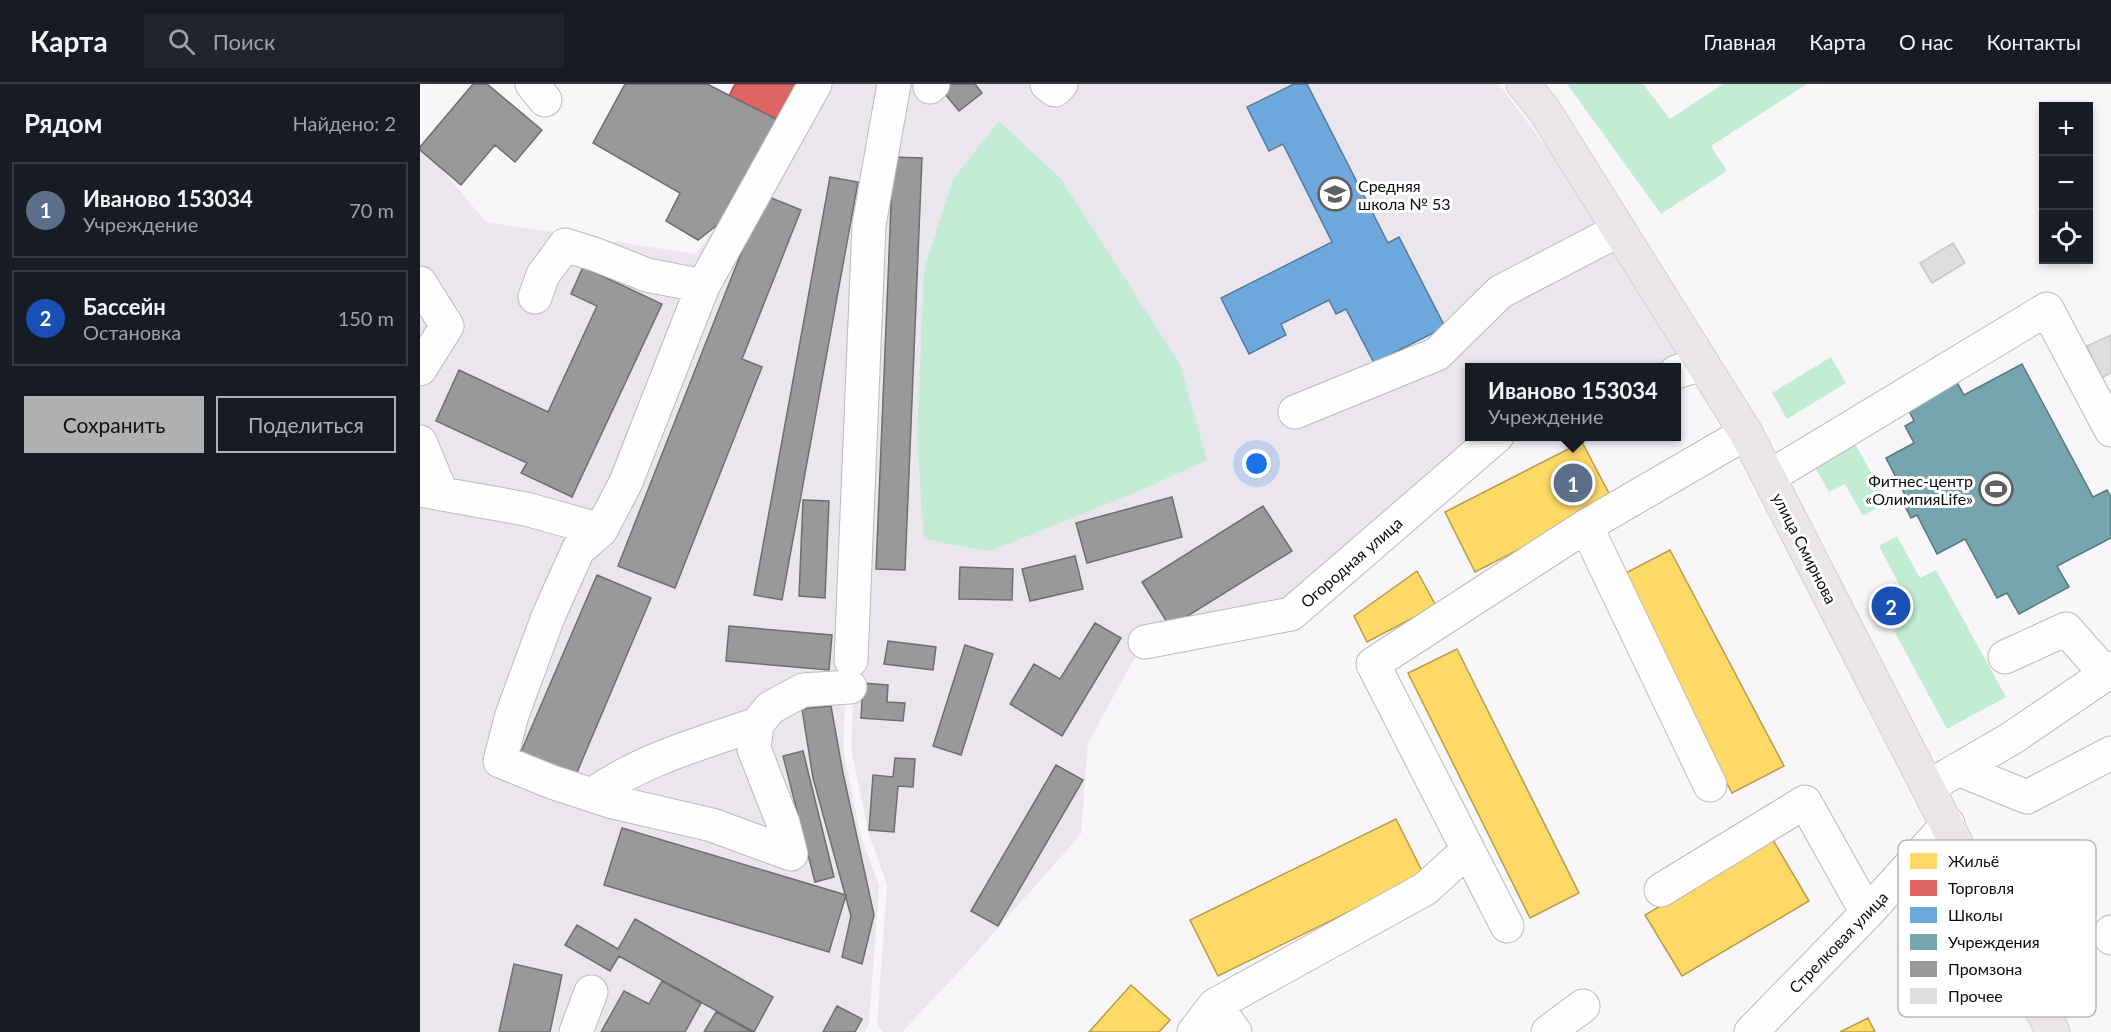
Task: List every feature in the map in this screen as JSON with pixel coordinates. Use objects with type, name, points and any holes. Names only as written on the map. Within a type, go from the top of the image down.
[{"type":"main road","name":"улица Смирнова","points":[[1523,84],[1544,110],[1619,230],[1690,368],[1746,433],[1956,840]]},
{"type":"main road","name":"улица Смирнова","points":[[2045,1017],[2053,1032]]},
{"type":"street","points":[[757,724],[754,749],[783,823],[791,854],[712,825],[592,795],[500,761],[512,715],[548,617],[578,550],[601,530],[626,482],[703,286],[815,84]]},
{"type":"street","points":[[592,795],[615,778],[757,724],[770,708],[803,690],[850,673],[869,225],[894,84]]},
{"type":"street","points":[[1047,84],[1055,90],[1061,84]]},
{"type":"street","points":[[1295,412],[1437,354],[1500,292],[1619,230]]},
{"type":"street","points":[[535,297],[543,275],[565,245],[647,275],[703,286]]},
{"type":"street","points":[[420,283],[447,326],[420,369]]},
{"type":"street","points":[[1769,477],[2047,309],[2111,430]]},
{"type":"street","points":[[1507,926],[1373,664],[1586,526],[1746,433]]},
{"type":"street","name":"Огородная улица","points":[[1145,642],[1291,614],[1491,441]]},
{"type":"street","points":[[420,442],[430,491],[526,509],[601,530]]},
{"type":"street","points":[[1586,526],[1710,784]]},
{"type":"street","points":[[1928,787],[2012,738],[2108,671],[2066,629],[2005,657]]},
{"type":"street","points":[[1958,769],[2027,797],[2111,753]]},
{"type":"street","points":[[1661,890],[1805,802],[1867,913]]},
{"type":"street","name":"Стрелковая улица","points":[[1933,840],[1948,824]]},
{"type":"street","points":[[1194,1032],[1215,1005],[1425,889],[1468,850]]},
{"type":"street","name":"Стрелковая улица","points":[[1751,1032],[1898,879]]},
{"type":"street","points":[[2111,932],[2111,938]]},
{"type":"street","points":[[576,1032],[591,992]]},
{"type":"street","points":[[1215,1005],[1235,1032]]},
{"type":"street","points":[[1548,1032],[1583,1006]]},
{"type":"shaded area","points":[[817,84],[885,84],[855,490],[843,748],[860,833],[879,886],[869,1023],[865,1032],[420,1032],[420,144],[486,222],[696,254]]},
{"type":"shaded area","points":[[900,84],[1499,84],[1569,178],[1682,361],[1676,363],[1465,363],[1465,441],[1485,441],[1289,609],[1145,639],[1088,743],[1081,834],[968,962],[902,1032],[883,1032],[877,1025],[887,885],[868,831],[851,748],[874,225]]},
{"type":"green space","points":[[1567,84],[1643,84],[1670,119],[1723,84],[1807,84],[1711,146],[1727,171],[1661,214]]},
{"type":"green space","points":[[999,121],[1061,179],[1180,364],[1207,460],[1132,494],[993,550],[981,550],[924,539],[917,440],[924,270],[953,179]]},
{"type":"green space","points":[[1831,357],[1846,383],[1787,419],[1772,393]]},
{"type":"green space","points":[[1855,444],[1888,502],[1863,516],[1845,484],[1829,492],[1803,446]]},
{"type":"green space","points":[[1897,536],[1920,578],[1936,570],[2006,697],[1947,729],[1894,631],[1908,623],[1892,593],[1901,588],[1879,546]]},
{"type":"building: Жильё","points":[[1582,442],[1613,501],[1475,572],[1445,512]]},
{"type":"building: Жильё","points":[[1670,550],[1784,766],[1732,793],[1618,577]]},
{"type":"building: Жильё","points":[[1417,571],[1436,606],[1367,642],[1354,616]]},
{"type":"building: Жильё","points":[[1457,649],[1579,893],[1530,918],[1408,673]]},
{"type":"building: Жильё","points":[[1396,819],[1424,875],[1218,976],[1190,920]]},
{"type":"building: Жильё","points":[[1773,840],[1809,901],[1682,976],[1645,915]]},
{"type":"building: Жильё","points":[[1131,985],[1170,1020],[1159,1032],[1089,1032]]},
{"type":"building: Жильё","points":[[1868,1018],[1875,1032],[1840,1032]]},
{"type":"building: Торговля","points":[[735,84],[799,84],[780,121],[729,96]]},
{"type":"building: Школы","name":"Средняя школа № 53","points":[[1294,84],[1307,84],[1388,243],[1399,237],[1445,327],[1374,363],[1346,309],[1336,314],[1329,300],[1281,324],[1286,335],[1249,354],[1221,298],[1332,242],[1283,144],[1269,151],[1247,107]]},
{"type":"building: Учреждения","name":"Фитнес-центр «ОлимпияLife»","points":[[2022,364],[2093,497],[2107,490],[2111,497],[2111,538],[2057,566],[2069,587],[2019,614],[2007,593],[1997,598],[1965,539],[1937,554],[1917,515],[1911,518],[1900,497],[1905,495],[1886,458],[1914,443],[1905,426],[1914,421],[1904,401],[1953,375],[1964,395]]},
{"type":"building: Промзона","points":[[473,84],[487,84],[542,130],[515,162],[495,145],[461,185],[420,150],[420,147]]},
{"type":"building: Промзона","points":[[625,84],[707,84],[780,121],[730,215],[698,240],[666,221],[680,193],[593,143]]},
{"type":"building: Промзона","points":[[945,84],[975,84],[982,93],[959,111],[940,88]]},
{"type":"building: Промзона","points":[[893,157],[922,158],[905,570],[876,569]]},
{"type":"building: Промзона","points":[[830,177],[858,182],[782,600],[754,595]]},
{"type":"building: Промзона","points":[[764,195],[801,210],[742,359],[762,367],[675,588],[618,566]]},
{"type":"building: Промзона","points":[[583,267],[662,304],[572,497],[521,473],[527,463],[436,421],[459,370],[548,412],[597,306],[571,294]]},
{"type":"building: Промзона","points":[[1172,497],[1182,537],[1087,563],[1076,523]]},
{"type":"building: Промзона","points":[[803,500],[829,501],[825,598],[799,596]]},
{"type":"building: Промзона","points":[[1263,506],[1292,551],[1170,627],[1142,582]]},
{"type":"building: Промзона","points":[[1075,556],[1083,589],[1030,601],[1022,569]]},
{"type":"building: Промзона","points":[[960,567],[1013,569],[1012,600],[959,599]]},
{"type":"building: Промзона","points":[[597,575],[651,598],[575,777],[520,754]]},
{"type":"building: Промзона","points":[[1095,623],[1121,638],[1062,736],[1010,704],[1034,664],[1060,679]]},
{"type":"building: Промзона","points":[[729,626],[832,635],[829,670],[726,661]]},
{"type":"building: Промзона","points":[[888,641],[936,647],[933,670],[884,664]]},
{"type":"building: Промзона","points":[[965,645],[993,654],[961,755],[933,746]]},
{"type":"building: Промзона","points":[[863,683],[888,685],[887,702],[905,703],[903,721],[861,718]]},
{"type":"building: Промзона","points":[[831,706],[874,915],[862,964],[842,957],[851,916],[813,778],[802,709]]},
{"type":"building: Промзона","points":[[803,751],[834,877],[815,882],[783,756]]},
{"type":"building: Промзона","points":[[895,758],[915,759],[913,787],[898,786],[894,832],[869,830],[873,775],[893,777]]},
{"type":"building: Промзона","points":[[1056,765],[1083,780],[998,926],[971,911]]},
{"type":"building: Промзона","points":[[622,828],[846,895],[829,952],[604,885]]},
{"type":"building: Промзона","points":[[635,919],[773,997],[754,1032],[619,956],[610,971],[565,945],[577,925],[618,949]]},
{"type":"building: Промзона","points":[[514,964],[562,975],[550,1032],[499,1032]]},
{"type":"building: Промзона","points":[[662,981],[701,1003],[685,1032],[601,1032],[624,991],[649,1004]]},
{"type":"building: Промзона","points":[[837,1006],[862,1019],[855,1032],[823,1032]]},
{"type":"building: Промзона","points":[[716,1012],[752,1032],[704,1032]]},
{"type":"building: Прочее","points":[[1953,243],[1965,263],[1932,283],[1920,263]]},
{"type":"building: Прочее","points":[[2111,335],[2111,373],[2101,378],[2087,346]]},
{"type":"place","name":"Средняя школа № 53","points":[[1335,194]]},
{"type":"place","name":"Иваново 153034","points":[[1573,483]]},
{"type":"place","name":"Фитнес-центр «ОлимпияLife»","points":[[1996,489]]},
{"type":"place","name":"Бассейн","points":[[1891,606]]}]
